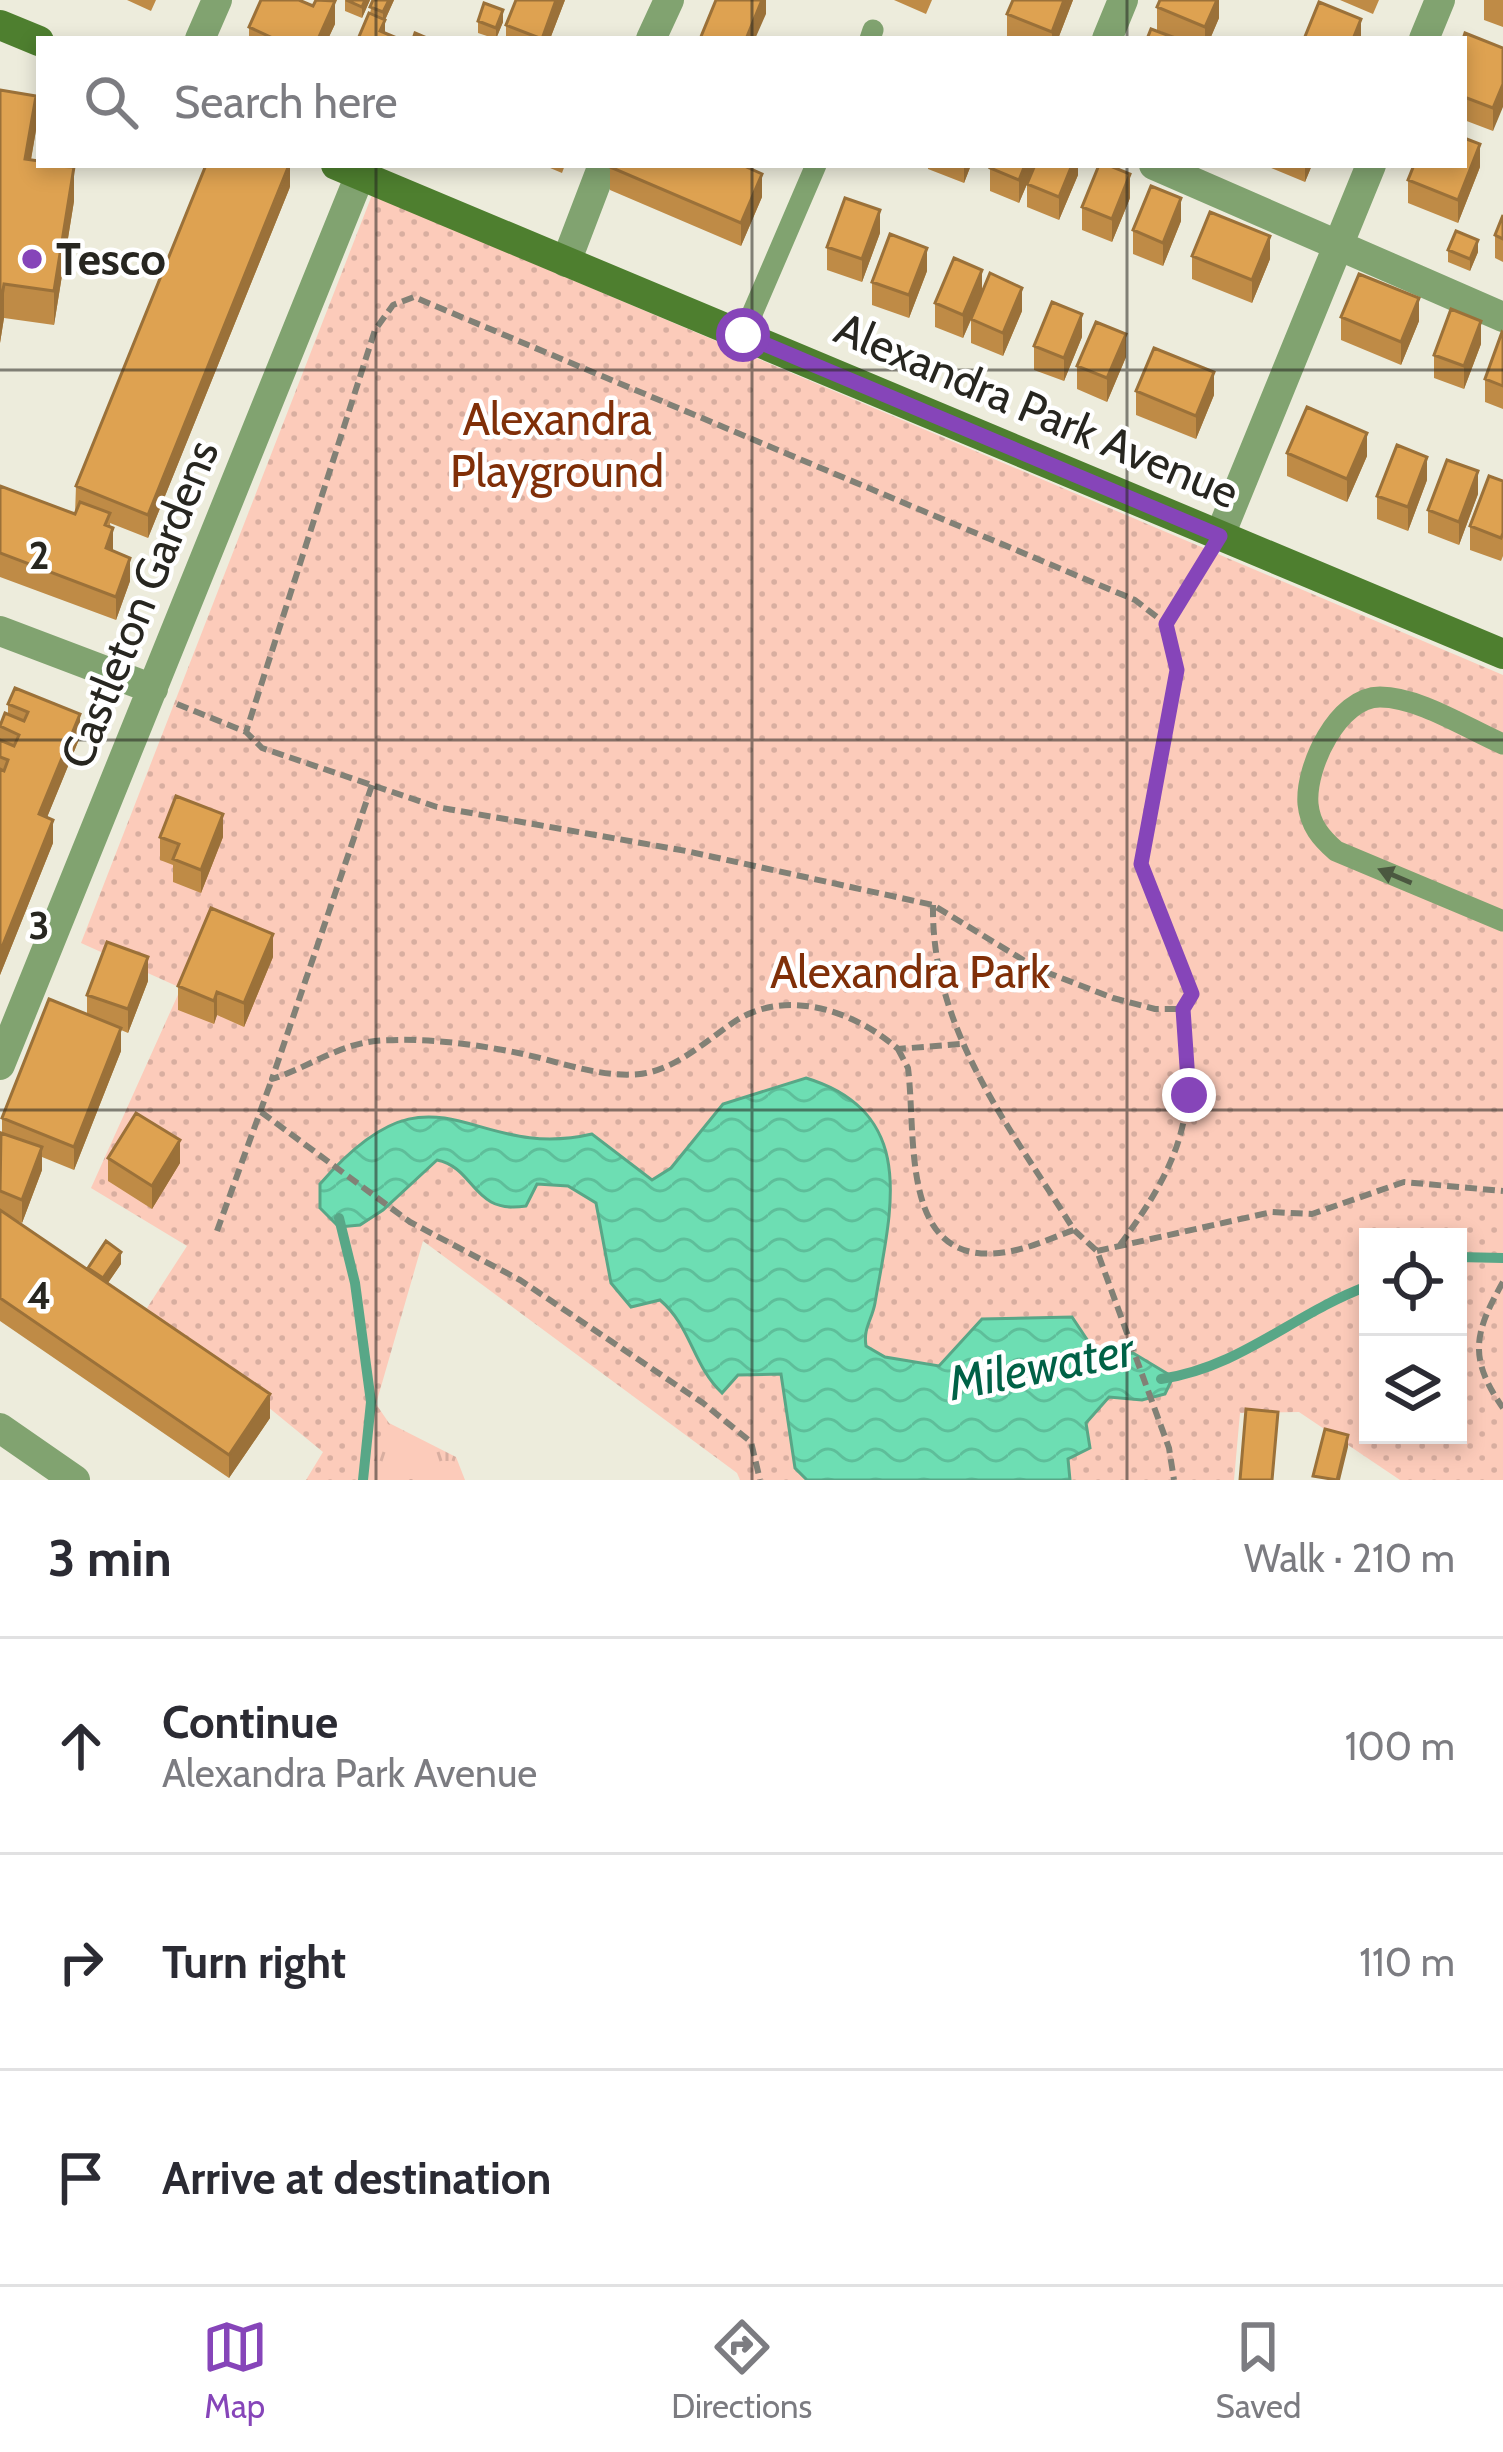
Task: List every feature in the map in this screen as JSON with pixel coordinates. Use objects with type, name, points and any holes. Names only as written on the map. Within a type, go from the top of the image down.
[{"type":"street","points":[[201,36],[217,0]]},
{"type":"street","points":[[652,36],[669,0]]},
{"type":"street","points":[[1108,36],[1123,0]]},
{"type":"street","points":[[1425,36],[1440,0]]},
{"type":"street","points":[[0,25],[36,40]]},
{"type":"street","points":[[566,262],[602,168]]},
{"type":"street","points":[[1161,168],[1503,317]]},
{"type":"street","points":[[1220,536],[1370,168]]},
{"type":"street","name":"Alexandra Park Avenue","points":[[348,170],[1503,654]]},
{"type":"street","name":"Castleton Gardens","points":[[0,1065],[153,689],[348,170]]},
{"type":"street","points":[[0,631],[153,689]]},
{"type":"street","points":[[0,1429],[75,1480]]},
{"type":"lane","points":[[743,335],[815,168]]},
{"type":"lane","points":[[1503,744],[1399,700],[1360,701],[1339,716],[1309,785],[1308,803],[1322,838],[1336,851],[1503,921]]},
{"type":"path","points":[[246,732],[375,330],[393,305],[414,297],[1135,600],[1166,624],[1177,670],[1141,864],[1192,994],[1183,1009],[1189,1095],[1184,1134],[1160,1185],[1120,1246]]},
{"type":"path","points":[[1166,624],[1220,536]]},
{"type":"path","points":[[153,689],[246,732],[262,748],[437,807],[686,851],[933,904],[1038,969],[1113,998],[1155,1009],[1183,1009]]},
{"type":"path","points":[[218,1231],[372,785]]},
{"type":"path","points":[[933,904],[932,952],[960,1044],[1074,1230],[1097,1251],[1169,1448],[1174,1480]]},
{"type":"path","points":[[272,1079],[307,1069],[337,1050],[374,1041],[464,1044],[592,1071],[640,1074],[665,1067],[743,1016],[802,1005],[839,1011],[874,1028],[898,1049],[908,1068],[923,1213],[944,1241],[976,1253],[1011,1251],[1074,1230]]},
{"type":"path","points":[[898,1049],[960,1044]]},
{"type":"path","points":[[261,1112],[410,1222],[520,1280],[703,1403],[751,1442],[760,1480]]},
{"type":"path","points":[[1097,1251],[1272,1212],[1312,1214],[1403,1182],[1503,1191]]},
{"type":"path","points":[[1503,1282],[1478,1327],[1483,1378],[1503,1408]]},
{"type":"green space","name":"Alexandra Park","points":[[372,195],[1503,675],[1503,1480],[1400,1480],[1299,1412],[1240,1413],[1234,1480],[740,1480],[737,1473],[423,1241],[376,1404],[391,1426],[364,1480],[306,1480],[323,1452],[147,1308],[187,1246],[91,1188],[181,988],[81,943]]},
{"type":"green space","points":[[389,1423],[456,1457],[465,1480],[364,1480]]},
{"type":"water","points":[[806,1078],[843,1094],[867,1115],[882,1141],[889,1170],[887,1235],[866,1346],[885,1357],[939,1366],[982,1319],[1072,1317],[1098,1356],[1133,1353],[1173,1377],[1165,1394],[1142,1400],[1109,1397],[1086,1423],[1090,1448],[1068,1459],[1070,1480],[807,1480],[795,1468],[781,1374],[738,1375],[722,1393],[704,1371],[679,1322],[660,1300],[631,1307],[611,1283],[596,1203],[568,1186],[537,1184],[526,1206],[508,1207],[484,1198],[460,1172],[437,1160],[360,1225],[339,1227],[320,1208],[320,1184],[360,1145],[394,1124],[424,1117],[549,1139],[592,1134],[652,1180],[671,1168],[723,1104]]},
{"type":"building","points":[[261,0],[299,0],[313,6],[316,0],[335,1],[319,36],[268,36],[249,27]]},
{"type":"building","points":[[373,0],[389,0],[383,12],[370,7]]},
{"type":"building","points":[[516,0],[556,0],[543,36],[506,25]]},
{"type":"building","points":[[716,0],[762,0],[747,36],[701,36]]},
{"type":"building","points":[[1013,0],[1064,0],[1052,32],[1007,14]]},
{"type":"building","points":[[1160,0],[1217,0],[1205,27],[1157,7]]},
{"type":"building","points":[[1319,2],[1361,19],[1354,36],[1305,36]]},
{"type":"building","points":[[484,3],[503,10],[496,28],[478,21]]},
{"type":"building","points":[[369,13],[385,20],[380,31],[392,36],[359,36]]},
{"type":"building","points":[[1464,36],[1503,48],[1503,84],[1493,108],[1467,98]]},
{"type":"building","name":"Tesco","points":[[0,90],[36,96],[25,159],[36,161],[36,168],[74,168],[54,291],[4,284],[0,309]]},
{"type":"building","points":[[1467,139],[1480,144],[1458,200],[1408,180],[1413,168],[1467,168]]},
{"type":"building","points":[[205,168],[288,168],[148,515],[76,486]]},
{"type":"building","points":[[612,168],[749,168],[762,174],[741,223]]},
{"type":"building","points":[[990,168],[1024,168],[1019,180]]},
{"type":"building","points":[[1034,168],[1071,168],[1059,197],[1027,184]]},
{"type":"building","points":[[1098,168],[1130,174],[1112,219],[1082,207]]},
{"type":"building","points":[[1151,186],[1181,198],[1163,243],[1133,230]]},
{"type":"building","points":[[845,198],[880,210],[862,259],[827,247]]},
{"type":"building","points":[[1210,212],[1270,236],[1252,280],[1192,256]]},
{"type":"building","points":[[1503,215],[1503,239],[1495,235]]},
{"type":"building","points":[[1456,231],[1478,240],[1470,259],[1448,250]]},
{"type":"building","points":[[890,234],[927,248],[909,295],[872,282]]},
{"type":"building","points":[[954,258],[982,270],[963,315],[935,303]]},
{"type":"building","points":[[990,273],[1022,288],[1003,333],[971,319]]},
{"type":"building","points":[[1359,274],[1419,298],[1401,342],[1341,317]]},
{"type":"building","points":[[1052,302],[1082,314],[1064,358],[1034,346]]},
{"type":"building","points":[[1451,309],[1481,321],[1464,366],[1434,355]]},
{"type":"building","points":[[1096,322],[1126,334],[1107,378],[1077,366]]},
{"type":"building","points":[[1503,333],[1503,386],[1485,379]]},
{"type":"building","points":[[1154,348],[1214,372],[1196,416],[1136,391]]},
{"type":"building","points":[[1307,407],[1367,433],[1347,479],[1287,453]]},
{"type":"building","points":[[1397,445],[1427,457],[1408,507],[1377,496]]},
{"type":"building","points":[[1447,460],[1478,471],[1459,522],[1428,510]]},
{"type":"building","points":[[1489,476],[1503,481],[1501,538],[1470,526]]},
{"type":"building","points":[[0,486],[75,514],[80,502],[110,513],[105,525],[113,528],[106,548],[130,558],[116,597],[0,553]]},
{"type":"building","points":[[15,688],[80,714],[39,814],[53,820],[0,952],[0,769],[4,771],[8,760],[0,757],[0,740],[14,746],[19,735],[0,726],[5,713],[24,721],[28,712],[8,704]]},
{"type":"building","points":[[176,796],[223,814],[201,870],[173,859],[179,844],[160,837]]},
{"type":"building","points":[[211,908],[273,934],[244,1003],[217,992],[214,1001],[178,986]]},
{"type":"building","points":[[107,942],[148,957],[128,1009],[87,995]]},
{"type":"building","points":[[49,999],[121,1028],[74,1147],[2,1118]]},
{"type":"building","points":[[136,1113],[180,1140],[152,1186],[108,1158]]},
{"type":"building","points":[[1,1133],[42,1147],[22,1200],[0,1191]]},
{"type":"building","points":[[0,1210],[270,1394],[229,1455],[0,1298]]},
{"type":"building","points":[[106,1241],[121,1252],[103,1278],[88,1268]]},
{"type":"building","points":[[1246,1409],[1278,1412],[1272,1480],[1240,1480]]},
{"type":"building","points":[[1325,1429],[1348,1435],[1337,1480],[1313,1476]]},
{"type":"waterway","name":"Milewater","points":[[339,1218],[355,1283],[371,1402],[363,1480]]},
{"type":"waterway","name":"Milewater","points":[[1467,1257],[1503,1258]]},
{"type":"waterway","name":"Milewater","points":[[1161,1379],[1217,1363],[1359,1290]]},
{"type":"place","name":"Tesco","points":[[32,259]]},
{"type":"route","points":[[743,335],[1220,536],[1166,624],[1177,670],[1148,804],[1141,864],[1168,945],[1192,994],[1183,1009],[1189,1095]]},
{"type":"park label","name":"Alexandra Playground","points":[[557,445]]}]
